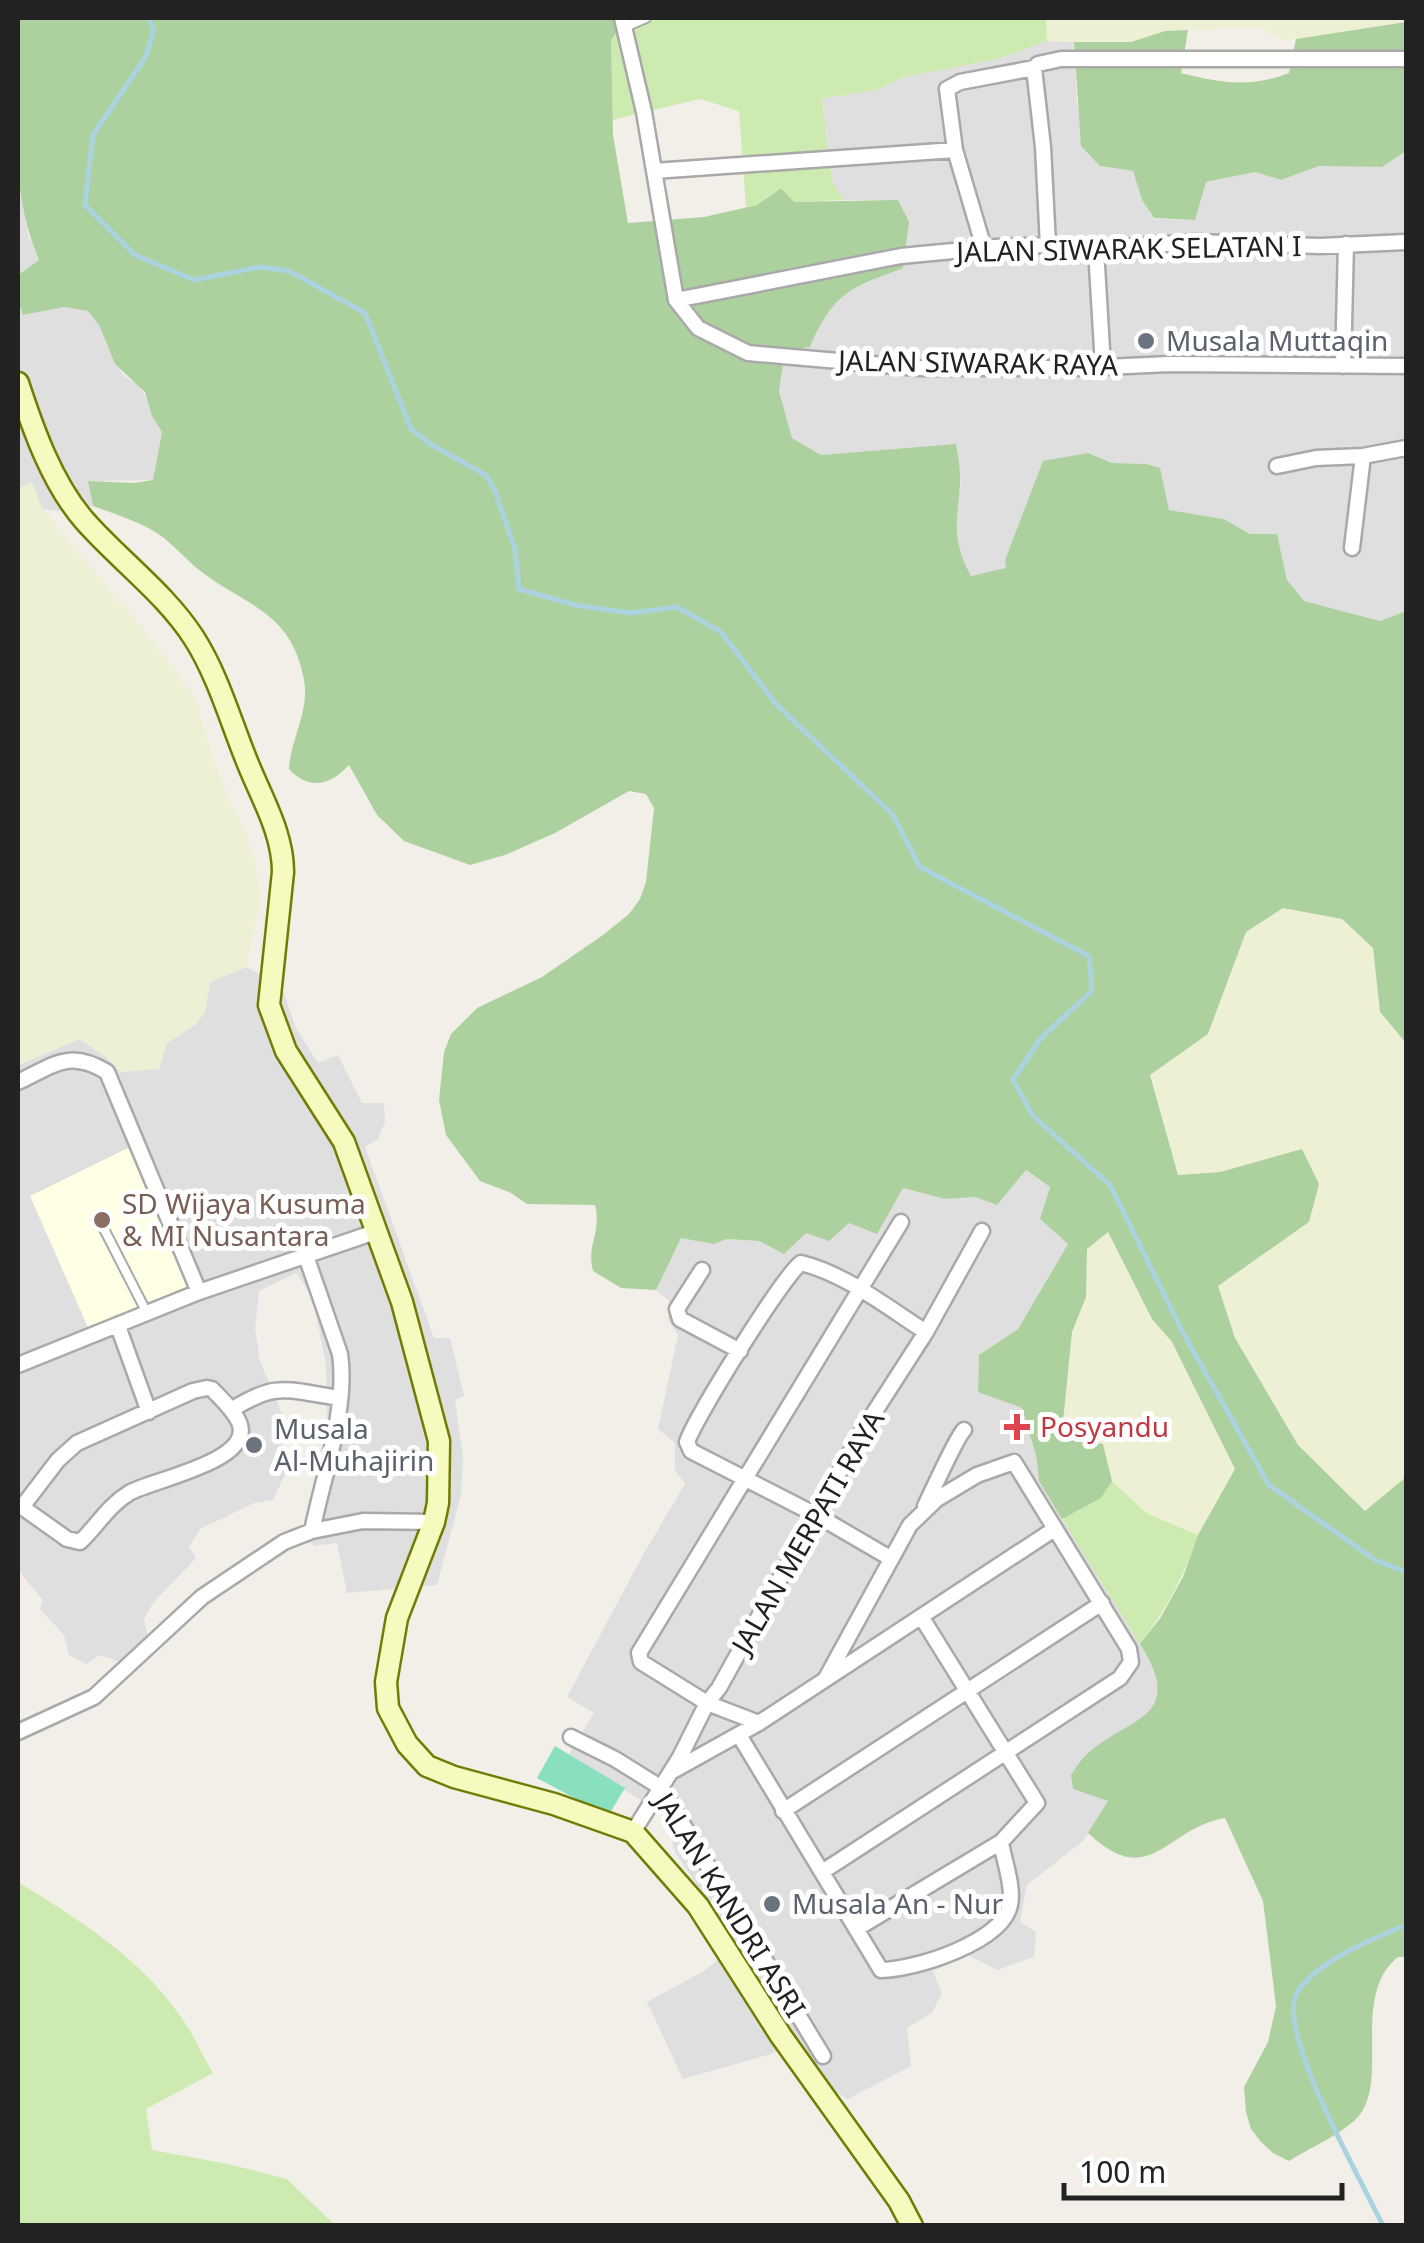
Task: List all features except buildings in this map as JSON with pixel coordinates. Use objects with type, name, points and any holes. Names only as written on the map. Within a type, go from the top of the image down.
[{"type":"main road","points":[[18,383],[24,419],[72,505],[193,636],[226,701],[283,854],[281,912],[269,1005],[286,1051],[344,1142],[411,1333],[438,1441],[438,1503],[434,1522],[390,1641],[386,1682],[392,1720],[427,1766],[585,1813],[633,1832],[698,1906],[781,2036],[899,2200],[912,2226]]},
{"type":"street","points":[[624,22],[676,300]]},
{"type":"street","points":[[984,248],[955,150],[946,89],[960,82],[1061,59],[1406,60]]},
{"type":"street","points":[[1034,68],[1048,245]]},
{"type":"street","points":[[654,171],[955,150]]},
{"type":"street","name":"JALAN SIWARAK SELATAN I","points":[[676,300],[901,256],[984,248],[1048,245],[1096,249],[1194,242],[1320,246],[1406,242]]},
{"type":"street","points":[[1343,366],[1346,244]]},
{"type":"street","points":[[1096,249],[1104,366]]},
{"type":"street","name":"JALAN SIWARAK RAYA","points":[[676,300],[698,328],[748,353],[918,368],[1406,366]]},
{"type":"street","points":[[1277,466],[1406,448]]},
{"type":"street","points":[[1352,548],[1363,456]]},
{"type":"street","points":[[18,1082],[69,1058],[84,1060],[106,1072],[200,1292]]},
{"type":"street","points":[[759,1723],[707,1704],[641,1662],[638,1653],[901,1222]]},
{"type":"street","points":[[18,1365],[200,1292],[378,1231]]},
{"type":"street","name":"JALAN MERPATI RAYA","points":[[633,1832],[818,1516],[861,1433],[926,1332],[982,1231]]},
{"type":"street","points":[[306,1256],[340,1354],[340,1398],[312,1531]]},
{"type":"street","points":[[890,1558],[691,1451],[687,1442],[740,1352],[801,1263],[815,1266],[861,1291],[926,1332]]},
{"type":"street","points":[[702,1270],[677,1309],[680,1319],[740,1352]]},
{"type":"street","points":[[118,1326],[149,1412]]},
{"type":"street","points":[[207,1388],[240,1422],[241,1434],[234,1448],[198,1469],[130,1493],[108,1510],[80,1542],[67,1539],[22,1507],[58,1460],[77,1444],[149,1412],[207,1388]]},
{"type":"street","points":[[230,1410],[260,1392],[273,1389],[340,1398]]},
{"type":"street","points":[[922,1511],[953,1453],[957,1436],[964,1430]]},
{"type":"street","name":"JALAN KANDRI ASRI","points":[[822,1872],[1120,1678],[1131,1662],[1129,1649],[1014,1462],[977,1474],[922,1511],[890,1558],[826,1678]]},
{"type":"street","points":[[18,1732],[94,1698],[202,1597],[284,1542],[312,1531],[363,1521],[434,1522]]},
{"type":"street","name":"JALAN KANDRI ASRI","points":[[670,1772],[739,1736],[1053,1530]]},
{"type":"street","points":[[783,1811],[1102,1603]]},
{"type":"street","points":[[856,1929],[1001,1842],[1036,1803],[922,1618]]},
{"type":"street","points":[[739,1736],[884,1971],[951,1954],[998,1928],[1010,1909],[1011,1899],[1001,1842]]},
{"type":"street","name":"JALAN KANDRI ASRI","points":[[571,1737],[660,1787],[823,2056]]},
{"type":"lane","points":[[624,22],[646,18]]},
{"type":"lane","points":[[104,1230],[148,1313]]},
{"type":"shaded area","points":[[1046,18],[1406,18],[1406,22],[1282,41],[1260,28],[1165,31],[1131,42],[1074,42],[1047,41]]},
{"type":"shaded area","points":[[1047,41],[1074,42],[1077,104],[1100,166],[1133,171],[1142,200],[1154,219],[1194,220],[1206,182],[1255,172],[1281,180],[1319,166],[1382,167],[1406,151],[1406,611],[1380,621],[1303,601],[1287,580],[1277,534],[1250,534],[1224,519],[1169,510],[1146,464],[1112,463],[1088,453],[1022,517],[1005,560],[1007,569],[971,576],[958,553],[954,519],[961,481],[956,445],[821,456],[792,438],[779,391],[785,350],[810,347],[826,312],[849,288],[898,201],[843,200],[832,182],[822,99],[880,89],[904,77],[998,59]]},
{"type":"shaded area","points":[[18,164],[28,235],[39,260],[18,275]]},
{"type":"shaded area","points":[[18,301],[23,315],[64,307],[88,311],[99,325],[115,364],[125,377],[140,385],[162,432],[153,480],[89,481],[93,506],[67,512],[42,509],[32,482],[18,489]]},
{"type":"shaded area","points":[[32,482],[42,509],[162,652],[195,698],[219,774],[255,856],[261,901],[246,967],[210,982],[205,1011],[195,1025],[167,1043],[159,1069],[120,1072],[80,1039],[18,1065],[18,489]]},
{"type":"shaded area","points":[[1283,908],[1342,919],[1373,948],[1380,1012],[1406,1043],[1406,1477],[1366,1511],[1298,1445],[1235,1339],[1218,1286],[1309,1222],[1303,1149],[1220,1172],[1178,1175],[1150,1075],[1208,1034],[1246,932]]},
{"type":"shaded area","points":[[246,967],[281,985],[296,1028],[318,1063],[338,1055],[362,1103],[384,1103],[385,1122],[378,1139],[365,1147],[434,1338],[450,1338],[464,1396],[455,1400],[463,1457],[461,1495],[437,1585],[347,1593],[337,1543],[315,1546],[308,1541],[327,1425],[326,1364],[312,1296],[296,1273],[259,1291],[255,1329],[260,1361],[289,1431],[279,1451],[292,1460],[273,1500],[254,1503],[200,1529],[189,1547],[196,1558],[153,1603],[144,1619],[149,1643],[124,1663],[99,1655],[87,1664],[69,1655],[64,1635],[40,1609],[43,1600],[18,1570],[18,1065],[80,1039],[120,1072],[195,1025],[205,1012],[210,982]]},
{"type":"shaded area","name":"SD Wijaya Kusuma & MI Nusantara","points":[[130,1147],[195,1286],[90,1332],[30,1196]]},
{"type":"shaded area","points":[[1025,1170],[1050,1187],[1040,1219],[1068,1244],[1018,1329],[979,1355],[978,1391],[1022,1408],[1039,1481],[1152,1662],[1159,1693],[1150,1714],[1085,1756],[1109,1801],[1083,1841],[1027,1885],[1020,1922],[1036,1932],[1034,1957],[997,1970],[968,1955],[933,1971],[942,1993],[932,2013],[907,2028],[911,2066],[848,2099],[836,2092],[797,2039],[771,2054],[683,2079],[647,2002],[704,1971],[737,1944],[676,1854],[662,1814],[569,1754],[594,1713],[567,1697],[685,1484],[675,1470],[675,1443],[658,1429],[678,1335],[668,1320],[670,1302],[656,1290],[680,1237],[714,1244],[727,1239],[759,1241],[784,1254],[806,1232],[849,1223],[903,1188],[945,1199],[975,1197],[997,1205]]},
{"type":"shaded area","points":[[1108,1232],[1152,1319],[1172,1342],[1235,1469],[1198,1535],[1146,1513],[1112,1481],[1103,1444],[1062,1433],[1072,1332],[1086,1297],[1087,1249]]},
{"type":"green space","points":[[18,18],[627,18],[611,40],[613,135],[628,223],[704,217],[757,205],[781,188],[794,202],[898,200],[909,222],[903,268],[845,294],[827,314],[810,347],[785,350],[779,391],[792,438],[821,455],[956,444],[960,479],[958,541],[971,576],[1006,568],[1005,560],[1043,461],[1088,453],[1112,463],[1160,468],[1169,510],[1224,519],[1250,534],[1277,534],[1287,580],[1304,601],[1380,621],[1406,611],[1406,1043],[1380,1012],[1373,948],[1342,919],[1283,908],[1246,932],[1208,1034],[1150,1075],[1178,1175],[1220,1172],[1302,1149],[1319,1184],[1309,1222],[1218,1286],[1235,1338],[1298,1445],[1365,1511],[1406,1477],[1406,1957],[1398,1957],[1384,1974],[1376,1994],[1371,2084],[1366,2103],[1356,2119],[1333,2136],[1289,2161],[1273,2153],[1251,2129],[1244,2087],[1268,2042],[1276,2006],[1263,1901],[1225,1818],[1204,1824],[1158,1851],[1128,1857],[1110,1850],[1088,1833],[1108,1801],[1073,1789],[1071,1775],[1085,1756],[1146,1714],[1155,1702],[1158,1688],[1140,1644],[1161,1617],[1183,1577],[1198,1535],[1235,1469],[1172,1342],[1152,1319],[1108,1232],[1087,1249],[1086,1297],[1072,1332],[1062,1432],[1103,1444],[1112,1481],[1101,1498],[1062,1519],[1039,1481],[1022,1408],[978,1392],[979,1355],[1018,1329],[1068,1244],[1040,1219],[1050,1187],[1026,1170],[997,1205],[975,1197],[945,1199],[903,1188],[877,1234],[849,1223],[829,1241],[806,1233],[784,1254],[759,1241],[727,1239],[714,1244],[681,1238],[656,1290],[621,1288],[593,1271],[595,1205],[527,1204],[480,1181],[446,1135],[439,1100],[444,1052],[451,1034],[477,1008],[542,977],[629,914],[646,882],[654,808],[646,794],[629,791],[555,833],[470,865],[404,841],[377,815],[349,765],[320,783],[304,780],[289,769],[305,692],[290,640],[266,614],[203,573],[157,533],[93,506],[88,481],[153,480],[162,432],[145,392],[115,364],[99,325],[88,311],[64,307],[23,315],[18,301],[18,275],[39,260],[29,232],[18,172]]},
{"type":"green space","points":[[627,18],[1046,18],[1047,41],[998,59],[904,77],[880,89],[822,99],[832,181],[843,200],[794,202],[780,188],[757,205],[746,207],[739,111],[700,99],[612,120],[611,40]]},
{"type":"green space","points":[[1406,22],[1406,151],[1382,167],[1319,166],[1281,180],[1255,172],[1206,182],[1195,220],[1154,218],[1142,200],[1133,171],[1100,166],[1081,146],[1074,42],[1131,42],[1165,31],[1188,30],[1181,73],[1248,82],[1289,73],[1296,39]]},
{"type":"green space","points":[[1112,1481],[1146,1513],[1198,1535],[1174,1592],[1140,1644],[1062,1519],[1101,1498]]},
{"type":"green space","points":[[555,1746],[625,1788],[608,1816],[537,1778]]},
{"type":"green space","points":[[18,1882],[83,1924],[144,1973],[183,2020],[213,2073],[146,2109],[152,2150],[287,2179],[335,2225],[18,2225]]},
{"type":"waterway","points":[[148,18],[154,30],[145,58],[93,135],[85,205],[135,255],[194,280],[260,267],[289,271],[365,313],[411,429],[486,475],[495,491],[515,549],[519,589],[575,605],[631,613],[677,607],[721,632],[776,704],[893,815],[920,867],[1089,956],[1092,991],[1041,1038],[1013,1080],[1033,1116],[1110,1185],[1183,1333],[1269,1485],[1375,1560],[1406,1572]]},
{"type":"waterway","points":[[1383,2226],[1309,2072],[1294,2012],[1297,1993],[1317,1971],[1346,1952],[1406,1925]]},
{"type":"place","name":"Musala Muttaqin","points":[[1146,341]]},
{"type":"place","name":"SD Wijaya Kusuma & MI Nusantara","points":[[102,1220]]},
{"type":"place","name":"Posyandu","points":[[1017,1427]]},
{"type":"place","name":"Musala Al-Muhajirin","points":[[254,1445]]},
{"type":"place","name":"Musala An - Nur","points":[[772,1904]]}]
